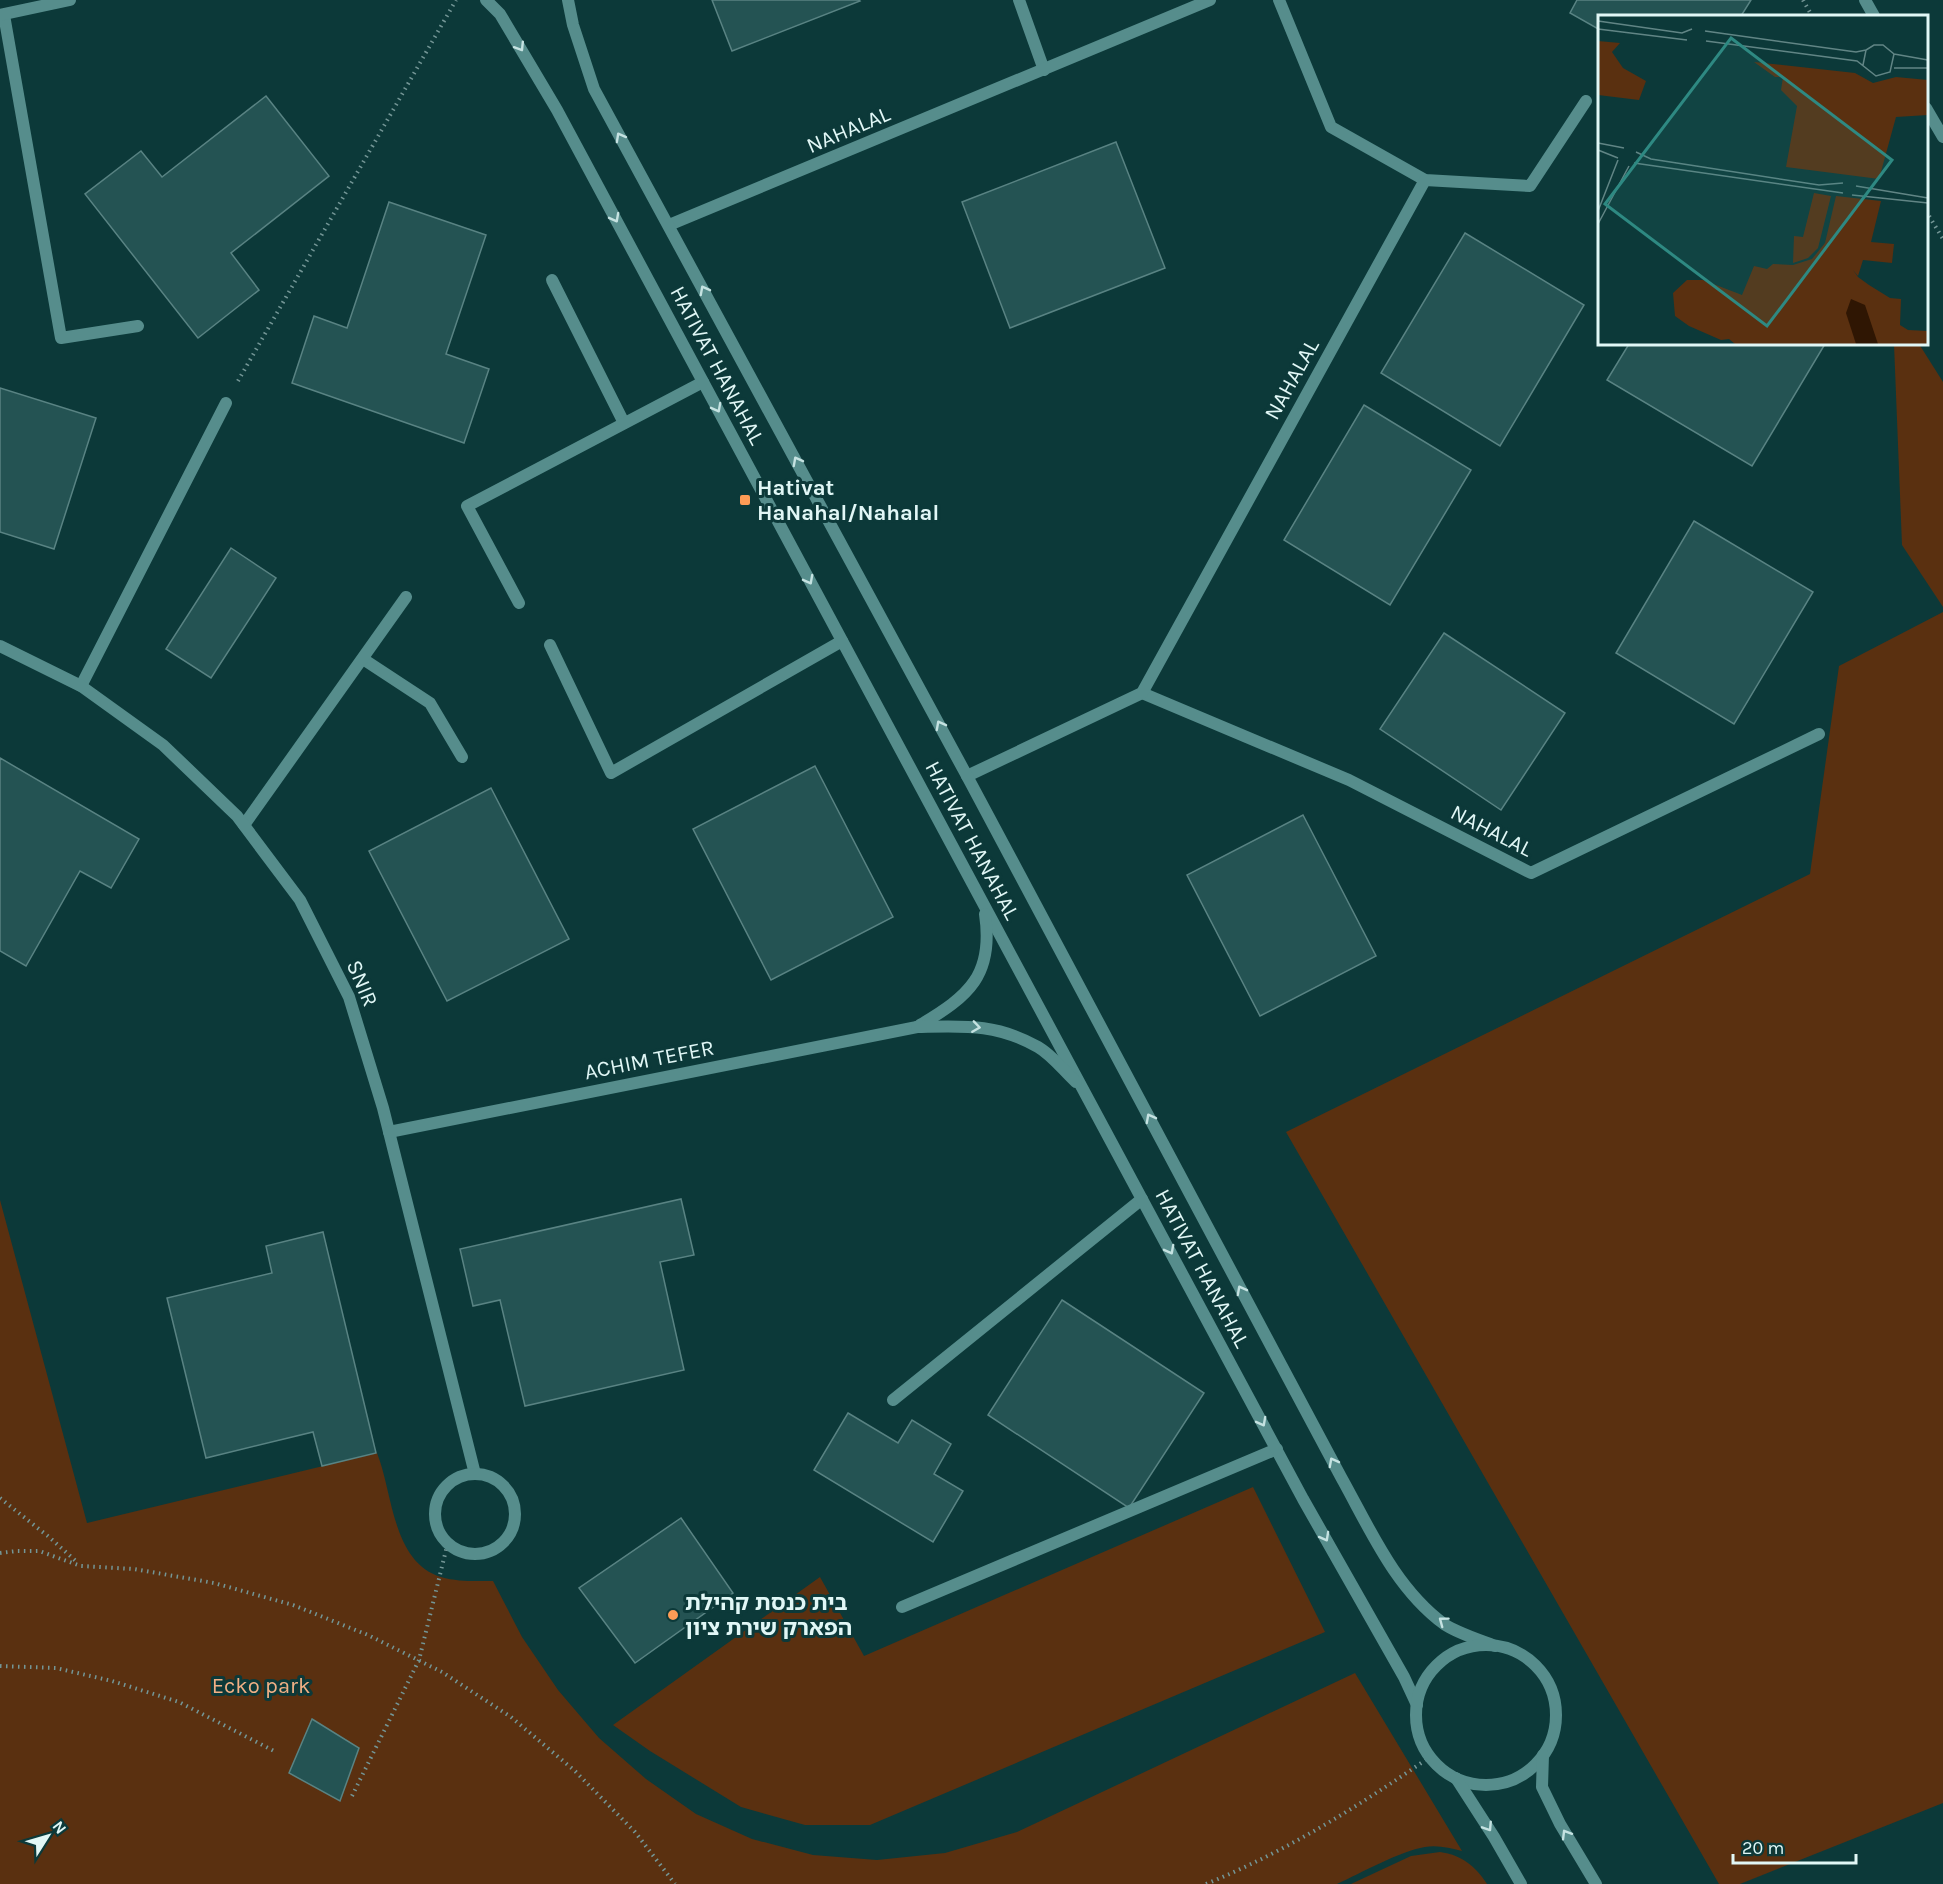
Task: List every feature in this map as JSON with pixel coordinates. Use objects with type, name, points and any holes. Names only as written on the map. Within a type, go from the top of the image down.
[{"type":"street","points":[[70,0],[2,15],[61,338],[138,326]]},
{"type":"street","name":"HATIVAT HANAHAL","points":[[486,0],[500,14],[556,110],[1277,1449],[1404,1677],[1417,1705]]},
{"type":"street","name":"HATIVAT HANAHAL","points":[[568,0],[573,25],[594,89],[967,776],[1335,1467],[1392,1569],[1411,1594],[1446,1625],[1495,1646]]},
{"type":"street","points":[[1019,0],[1044,70]]},
{"type":"street","name":"NAHALAL","points":[[669,225],[1210,0]]},
{"type":"street","points":[[1279,0],[1331,127],[1425,180],[1530,186],[1586,101]]},
{"type":"street","points":[[1865,0],[1873,15]]},
{"type":"street","points":[[1928,111],[1943,137]]},
{"type":"street","name":"NAHALAL","points":[[1425,180],[1142,693],[1348,780],[1531,873],[1819,734]]},
{"type":"street","points":[[552,280],[624,423]]},
{"type":"street","points":[[519,603],[467,506],[703,382]]},
{"type":"street","points":[[81,686],[226,403]]},
{"type":"street","points":[[244,825],[406,597]]},
{"type":"street","points":[[550,645],[611,773],[842,641]]},
{"type":"street","name":"SNIR","points":[[0,646],[81,686],[163,745],[237,816],[300,900],[349,998],[389,1132],[475,1474]]},
{"type":"street","points":[[363,659],[430,704],[462,758]]},
{"type":"street","points":[[967,776],[1142,693]]},
{"type":"street","points":[[917,1027],[950,1007],[972,987],[985,962],[988,936],[984,904]]},
{"type":"street","points":[[917,1027],[971,1025],[1008,1033],[1040,1048],[1083,1089]]},
{"type":"street","name":"ACHIM TEFER","points":[[389,1132],[917,1027]]},
{"type":"street","points":[[893,1400],[1142,1199]]},
{"type":"street","points":[[902,1607],[1277,1449]]},
{"type":"street","points":[[475,1474],[492,1478],[507,1490],[513,1501],[515,1514],[511,1531],[499,1545],[482,1553],[464,1552],[448,1542],[440,1532],[436,1520],[436,1508],[439,1497],[451,1482],[462,1476],[475,1474]]},
{"type":"street","points":[[1474,1646],[1495,1646],[1506,1648],[1534,1664],[1548,1682],[1556,1714],[1553,1736],[1543,1755],[1528,1771],[1498,1784],[1477,1784],[1456,1778],[1430,1757],[1417,1726],[1417,1705],[1423,1684],[1444,1659],[1474,1646]]},
{"type":"street","points":[[1543,1755],[1542,1787],[1560,1824],[1596,1884]]},
{"type":"street","points":[[1456,1778],[1521,1884]]},
{"type":"path","points":[[226,403],[456,0]]},
{"type":"path","points":[[1803,0],[1811,15]]},
{"type":"path","points":[[1928,214],[1943,239]]},
{"type":"path","points":[[0,1498],[81,1566]]},
{"type":"path","points":[[352,1796],[419,1660],[448,1542]]},
{"type":"path","points":[[0,1553],[39,1551],[81,1566],[134,1569],[214,1583],[282,1602],[368,1635],[419,1660],[442,1672],[511,1717],[575,1771],[635,1832],[675,1884]]},
{"type":"path","points":[[0,1666],[56,1668],[112,1681],[179,1702],[274,1751]]},
{"type":"path","points":[[1206,1884],[1282,1850],[1321,1828],[1430,1757]]},
{"type":"green space","points":[[1894,345],[1920,345],[1943,382],[1943,607],[1902,545]]},
{"type":"green space","points":[[1943,612],[1943,1803],[1740,1884],[1719,1884],[1286,1132],[1810,874],[1839,666]]},
{"type":"green space","name":"Ecko park","points":[[0,1200],[87,1523],[377,1453],[403,1542],[413,1557],[425,1569],[441,1577],[493,1581],[522,1637],[558,1690],[599,1738],[646,1779],[696,1814],[752,1839],[813,1855],[877,1860],[945,1853],[1017,1832],[1355,1673],[1462,1851],[1435,1846],[1415,1849],[1337,1884],[0,1884]]},
{"type":"green space","points":[[1253,1487],[1325,1632],[870,1825],[805,1825],[741,1807],[650,1751],[613,1725],[820,1577],[864,1656]]},
{"type":"green space","points":[[1440,1852],[1467,1862],[1487,1884],[1351,1884],[1411,1856]]},
{"type":"building","points":[[712,0],[859,0],[860,1],[732,51]]},
{"type":"building","points":[[1577,0],[1751,0],[1742,15],[1598,15],[1598,29],[1570,13]]},
{"type":"building","points":[[266,96],[329,176],[231,253],[259,290],[198,338],[85,194],[141,151],[162,177]]},
{"type":"building","points":[[1116,142],[1165,268],[1010,328],[962,202]]},
{"type":"building","points":[[389,202],[486,235],[446,354],[489,369],[464,443],[292,383],[314,316],[347,328]]},
{"type":"building","points":[[1465,233],[1584,305],[1500,446],[1381,373]]},
{"type":"building","points":[[1628,345],[1824,345],[1752,466],[1607,380]]},
{"type":"building","points":[[0,388],[96,418],[54,549],[0,532]]},
{"type":"building","points":[[1364,405],[1471,470],[1390,605],[1284,540]]},
{"type":"building","points":[[1694,521],[1813,592],[1734,724],[1616,653]]},
{"type":"building","points":[[231,548],[276,578],[211,678],[166,649]]},
{"type":"building","points":[[1444,633],[1565,713],[1501,810],[1380,729]]},
{"type":"building","points":[[0,758],[139,839],[111,888],[80,871],[26,966],[0,951]]},
{"type":"building","points":[[815,766],[893,917],[771,980],[693,829]]},
{"type":"building","points":[[491,788],[569,939],[447,1001],[369,851]]},
{"type":"building","points":[[1303,815],[1376,956],[1260,1016],[1187,875]]},
{"type":"building","points":[[681,1199],[694,1255],[660,1262],[684,1370],[525,1406],[500,1300],[473,1306],[460,1249]]},
{"type":"building","points":[[323,1232],[376,1453],[322,1466],[313,1432],[206,1458],[167,1298],[272,1273],[266,1246]]},
{"type":"building","points":[[1062,1300],[1204,1393],[1129,1508],[988,1415]]},
{"type":"building","points":[[848,1413],[898,1443],[912,1420],[951,1444],[934,1474],[963,1491],[933,1542],[814,1470]]},
{"type":"building","points":[[681,1518],[733,1593],[635,1663],[579,1588]]},
{"type":"building","points":[[312,1719],[359,1748],[340,1801],[289,1773]]},
{"type":"place","name":"Hativat HaNahal/Nahalal","points":[[745,500]]},
{"type":"place","name":"בית כנסת קהילת הפארק שירת ציון","points":[[673,1615]]}]
